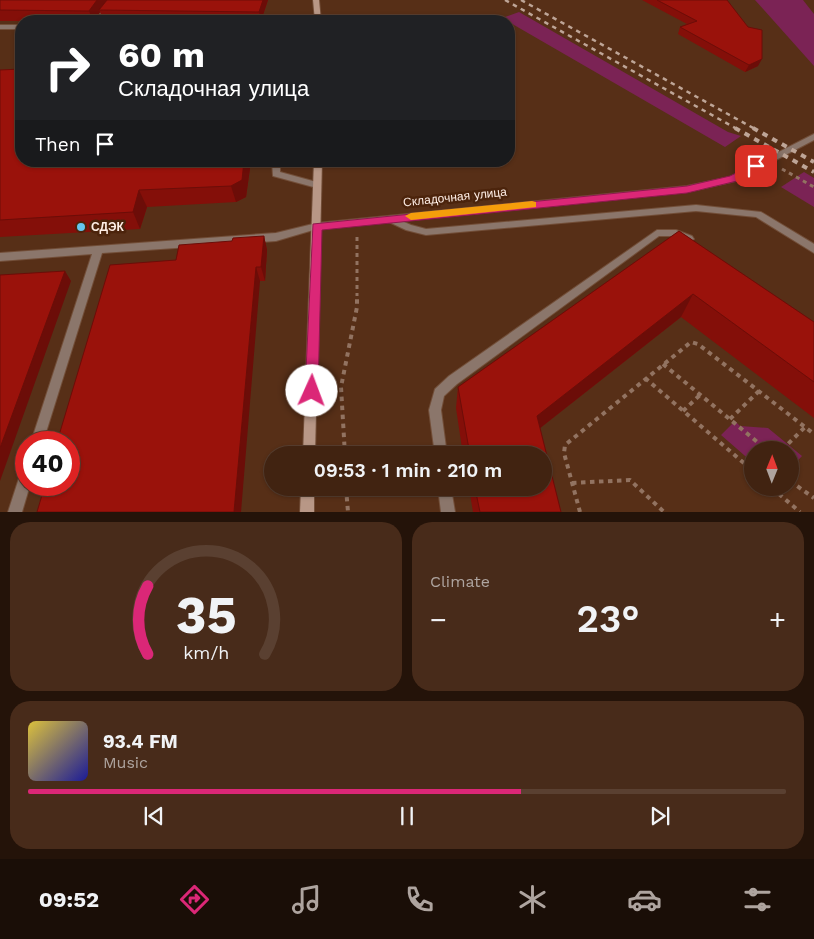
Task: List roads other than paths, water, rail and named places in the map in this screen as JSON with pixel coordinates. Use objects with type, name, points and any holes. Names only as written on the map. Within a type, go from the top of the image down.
[{"type":"street","points":[[102,15],[113,0]]},
{"type":"street","points":[[316,0],[317,15]]},
{"type":"street","points":[[0,28],[15,27]]},
{"type":"street","name":"Складочная улица","points":[[0,257],[276,237],[317,226],[687,189],[733,179],[814,137]]},
{"type":"street","points":[[276,167],[276,174],[317,185]]},
{"type":"street","points":[[309,446],[318,167]]},
{"type":"street","points":[[390,218],[409,228],[426,232],[696,208],[758,214],[814,249]]},
{"type":"street","points":[[440,446],[435,410],[439,393],[453,380],[657,233],[676,233],[697,244]]},
{"type":"street","points":[[40,431],[98,250]]},
{"type":"street","points":[[15,512],[20,496]]},
{"type":"street","points":[[307,512],[308,496]]},
{"type":"street","points":[[446,496],[448,512]]},
{"type":"railway","points":[[505,0],[737,129]]},
{"type":"railway","points":[[521,0],[755,129]]},
{"type":"railway","points":[[735,128],[814,172]]},
{"type":"railway","points":[[753,128],[814,162]]},
{"type":"place","name":"СДЭК","points":[[81,227]]}]
